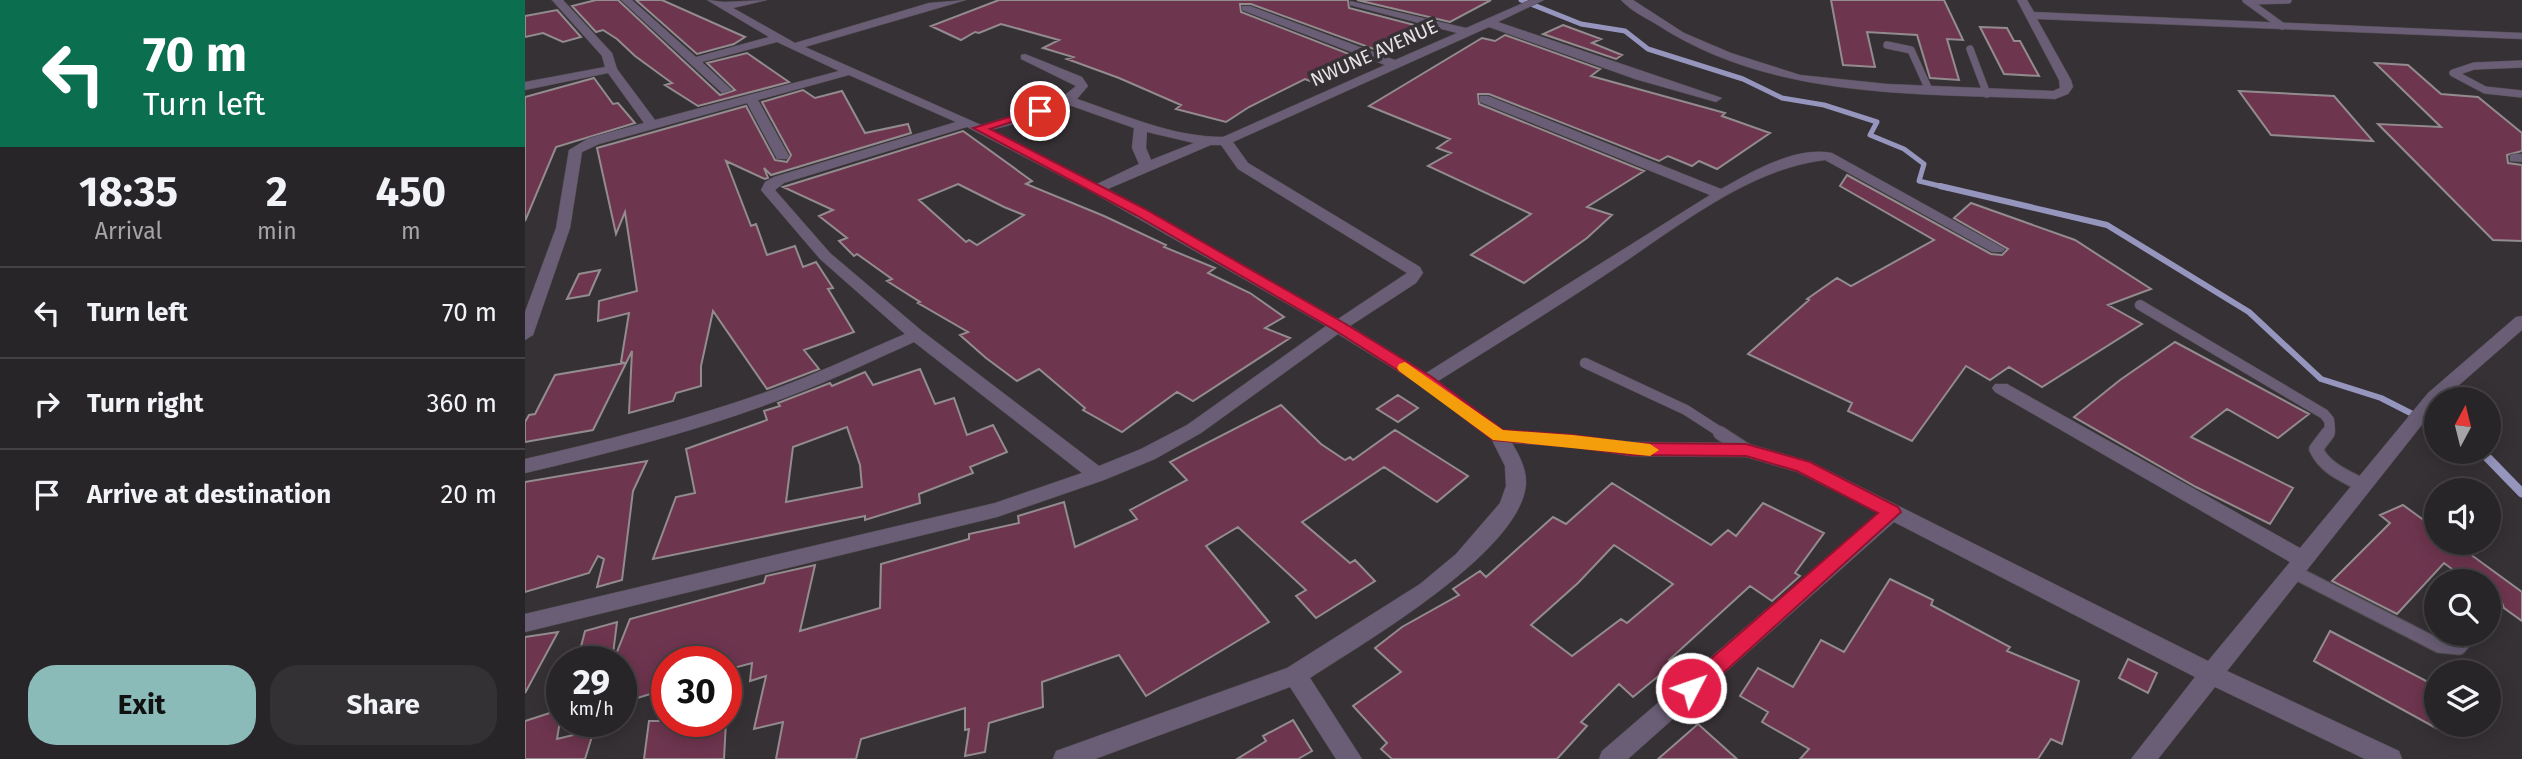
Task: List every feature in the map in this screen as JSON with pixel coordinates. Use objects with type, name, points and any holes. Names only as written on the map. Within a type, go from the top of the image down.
[{"type":"street","points":[[557,0],[608,55],[611,69],[652,125]]},
{"type":"street","points":[[626,0],[726,90]]},
{"type":"street","points":[[717,3],[762,0]]},
{"type":"street","points":[[740,17],[774,0]]},
{"type":"street","points":[[794,47],[933,2],[961,0]]},
{"type":"street","name":"NWUNE AVENUE","points":[[1206,143],[1225,141],[1539,0]]},
{"type":"street","points":[[1626,0],[1680,35],[1767,69],[1799,78],[1987,94],[2055,95],[2067,87],[2059,66],[2022,0]]},
{"type":"street","points":[[717,3],[794,47],[973,126],[1097,189],[1338,326],[1426,381],[1499,436],[1515,466],[1516,486],[1509,506],[1488,534],[1463,560],[1428,590],[1295,675],[1065,759]]},
{"type":"street","points":[[1354,3],[1467,32]]},
{"type":"street","points":[[1246,8],[1394,64]]},
{"type":"street","points":[[2031,15],[2522,36]]},
{"type":"street","points":[[1489,23],[1639,76],[1716,98]]},
{"type":"street","points":[[694,61],[778,38]]},
{"type":"street","points":[[1025,57],[1078,80],[1082,86],[1071,101]]},
{"type":"street","points":[[525,86],[611,69]]},
{"type":"street","points":[[525,335],[563,228],[576,150],[594,141],[848,72]]},
{"type":"street","points":[[750,98],[782,156]]},
{"type":"street","points":[[1484,99],[1721,194]]},
{"type":"street","points":[[1097,475],[916,335],[825,257],[768,191],[770,185],[779,180],[1071,101],[1141,125],[1206,143]]},
{"type":"street","points":[[1141,125],[1139,148],[1147,166]]},
{"type":"street","points":[[525,624],[997,510],[1097,475],[1148,454],[1194,429],[1338,326],[1410,280],[1415,273],[1412,267],[1243,166],[1225,141]]},
{"type":"street","points":[[1097,189],[1206,143]]},
{"type":"street","points":[[1426,381],[1721,194],[1809,154],[1827,156],[1997,248]]},
{"type":"street","points":[[2143,759],[2434,397],[2522,321]]},
{"type":"street","points":[[525,466],[607,448],[725,412],[813,381],[916,335]]},
{"type":"street","points":[[2001,388],[2299,566]]},
{"type":"street","points":[[1499,436],[1573,441],[1631,449],[1746,450],[1804,467],[2211,674],[2389,759]]},
{"type":"street","points":[[1611,759],[1892,512]]},
{"type":"street","points":[[1295,675],[1350,759]]},
{"type":"lane","points":[[2248,0],[2288,0]]},
{"type":"lane","points":[[2248,0],[2282,26]]},
{"type":"lane","points":[[1887,45],[1911,50],[1929,90]]},
{"type":"lane","points":[[1970,49],[1987,94]]},
{"type":"lane","points":[[2522,64],[2474,66],[2453,73],[2468,85],[2489,93],[2522,94]]},
{"type":"lane","points":[[2140,305],[2324,414],[2329,420],[2330,430],[2316,449],[2317,454],[2322,461],[2367,482]]},
{"type":"lane","points":[[1585,363],[1686,410],[1746,450]]},
{"type":"lane","points":[[2299,566],[2424,637]]},
{"type":"lane","points":[[2439,646],[2450,649],[2461,646]]},
{"type":"building","points":[[596,0],[618,0],[720,95],[735,90],[707,63],[747,53],[789,82],[698,106],[665,85],[672,83],[617,39],[603,30],[596,32],[572,6]]},
{"type":"building","points":[[636,0],[662,0],[745,37],[734,44],[697,54]]},
{"type":"building","points":[[999,0],[1348,0],[1349,8],[1426,28],[1379,51],[1251,4],[1240,4],[1241,12],[1362,59],[1315,83],[1305,79],[1249,107],[1226,122],[1176,109],[1181,105],[1067,59],[1073,57],[1043,48],[1059,40],[1001,24],[979,33],[975,32],[961,40],[931,26]]},
{"type":"building","points":[[1357,0],[1491,0],[1450,22]]},
{"type":"building","points":[[1831,0],[1944,0],[1963,40],[1947,39],[1959,80],[1930,78],[1917,35],[1867,32],[1875,67],[1843,65]]},
{"type":"building","points":[[557,10],[581,37],[563,42],[543,33],[525,37],[525,16]]},
{"type":"building","points":[[1563,25],[1601,39],[1592,43],[1622,55],[1616,59],[1543,34]]},
{"type":"building","points":[[1980,27],[2007,28],[2014,41],[2020,41],[2039,76],[2004,74]]},
{"type":"building","points":[[1505,35],[1600,69],[1591,76],[1725,113],[1722,116],[1770,133],[1717,169],[1699,161],[1692,166],[1668,156],[1659,161],[1489,94],[1478,94],[1479,104],[1644,171],[1587,207],[1612,215],[1587,238],[1524,283],[1471,255],[1531,214],[1428,166],[1451,153],[1437,148],[1450,139],[1369,106],[1482,38],[1495,41]]},
{"type":"building","points":[[2375,63],[2408,65],[2441,94],[2478,97],[2522,133],[2522,151],[2507,155],[2508,163],[2522,165],[2522,241],[2493,240],[2378,124],[2441,127]]},
{"type":"building","points":[[594,78],[613,104],[618,103],[635,123],[556,147],[525,221],[525,97]]},
{"type":"building","points":[[803,90],[815,98],[842,91],[865,133],[908,124],[911,133],[771,175],[764,168],[768,178],[765,179],[726,161],[751,226],[756,224],[767,255],[795,246],[803,267],[816,262],[833,288],[828,289],[854,332],[804,350],[819,369],[767,389],[713,311],[701,366],[701,386],[676,393],[673,401],[629,413],[632,351],[593,430],[525,442],[525,422],[529,415],[535,414],[555,375],[625,363],[621,362],[629,313],[598,321],[599,301],[637,291],[625,212],[616,234],[597,148],[746,106],[775,160],[787,162],[791,155],[762,102]]},
{"type":"building","points":[[2239,91],[2334,96],[2373,141],[2271,135]]},
{"type":"building","points":[[963,131],[1032,181],[1026,184],[1104,216],[1166,245],[1164,247],[1215,268],[1208,273],[1250,293],[1284,317],[1265,328],[1290,338],[1193,401],[1177,392],[1122,432],[1083,410],[1085,408],[1039,369],[1017,381],[960,335],[968,332],[918,303],[920,302],[887,281],[892,279],[857,254],[854,256],[839,241],[847,238],[819,216],[833,210],[783,187]],"holes":[[[958,184],[1024,215],[977,245],[969,240],[966,242],[919,200]]]},
{"type":"building","points":[[1847,175],[1991,254],[2002,255],[2008,249],[1954,218],[1971,203],[2075,240],[2151,289],[2108,305],[2142,324],[2042,387],[2009,367],[1990,380],[1966,366],[1912,441],[1848,411],[1852,403],[1748,354],[1809,300],[1807,299],[1837,278],[1851,286],[1934,240],[1840,186]]},
{"type":"building","points":[[600,270],[589,295],[567,299],[579,274]]},
{"type":"building","points":[[2175,342],[2309,414],[2278,438],[2227,409],[2191,437],[2293,488],[2270,524],[2196,487],[2074,417],[2120,380]]},
{"type":"building","points":[[920,369],[935,404],[954,398],[967,435],[993,425],[1007,452],[970,467],[973,473],[919,494],[920,503],[865,520],[865,516],[653,559],[676,497],[695,493],[686,449],[767,420],[764,411],[830,383],[832,386],[865,372],[873,385]],"holes":[[[847,427],[860,465],[862,487],[786,502],[793,447]]]},
{"type":"building","points":[[1398,395],[1418,408],[1398,422],[1377,409]]},
{"type":"building","points":[[1281,405],[1321,444],[1345,460],[1350,457],[1353,460],[1395,430],[1468,476],[1437,502],[1384,467],[1302,522],[1350,563],[1355,560],[1375,581],[1316,618],[1296,596],[1306,590],[1238,527],[1206,546],[1269,622],[1146,696],[1119,655],[1042,682],[1043,707],[989,723],[985,752],[965,756],[969,729],[965,730],[965,708],[861,739],[856,759],[776,759],[783,722],[754,729],[766,676],[750,681],[752,663],[742,666],[742,646],[651,646],[651,694],[637,698],[637,646],[619,646],[630,619],[764,583],[766,576],[815,565],[800,631],[880,608],[881,564],[969,539],[969,534],[1019,523],[1018,516],[1064,502],[1075,547],[1137,519],[1130,510],[1187,480],[1170,462]]},
{"type":"building","points":[[647,461],[633,491],[622,580],[597,587],[604,559],[598,556],[589,573],[525,592],[525,482]]},
{"type":"building","points":[[1612,483],[1711,545],[1728,530],[1736,536],[1763,503],[1824,533],[1795,573],[1800,576],[1772,601],[1750,586],[1669,660],[1673,664],[1633,697],[1619,684],[1581,722],[1587,726],[1557,759],[1392,759],[1381,749],[1387,743],[1353,706],[1401,672],[1375,648],[1402,627],[1459,595],[1453,589],[1480,571],[1486,577],[1553,517],[1566,524]],"holes":[[[1614,545],[1673,584],[1627,623],[1621,619],[1572,656],[1531,625],[1578,583]]]},
{"type":"building","points":[[2403,505],[2424,520],[2424,555],[2471,555],[2490,569],[2452,569],[2444,563],[2438,569],[2424,569],[2424,585],[2397,614],[2332,581],[2390,523],[2380,515]]},
{"type":"building","points":[[2501,577],[2522,592],[2522,621],[2504,608],[2501,600]]},
{"type":"building","points":[[1890,579],[1933,600],[1931,605],[2010,647],[2007,651],[2079,681],[2062,744],[2051,739],[2038,759],[1800,759],[1809,749],[1762,722],[1768,712],[1740,696],[1758,668],[1793,687],[1821,640],[1844,652]]},
{"type":"building","points":[[617,622],[614,646],[581,646],[585,631]]},
{"type":"building","points":[[2330,631],[2424,680],[2424,721],[2314,661]]},
{"type":"building","points":[[558,632],[550,646],[546,646],[546,654],[525,693],[525,637]]},
{"type":"building","points":[[2128,659],[2157,673],[2148,693],[2119,678]]},
{"type":"building","points":[[546,714],[546,737],[592,737],[585,759],[525,759],[525,721]]},
{"type":"building","points":[[1293,720],[1312,751],[1298,759],[1237,759],[1266,741],[1263,736]]},
{"type":"building","points":[[649,721],[651,737],[725,737],[724,759],[644,759]]},
{"type":"building","points":[[1698,724],[1737,759],[1658,759]]},
{"type":"waterway","points":[[1521,0],[1581,24],[1625,31],[1648,49],[1743,79],[1782,98],[1824,105],[1877,122],[1870,135],[1904,149],[1924,164],[1919,181],[1948,188]]},
{"type":"waterway","points":[[1940,186],[2107,225],[2249,312],[2321,379],[2381,398],[2424,420]]},
{"type":"waterway","points":[[2494,464],[2522,493]]},
{"type":"slow traffic","points":[[1405,368],[1499,436],[1650,450]]},
{"type":"route","points":[[1040,111],[979,128],[1140,212],[1338,326],[1426,381],[1499,436],[1672,452],[1746,450],[1804,467],[1892,512],[1691,688]]}]
